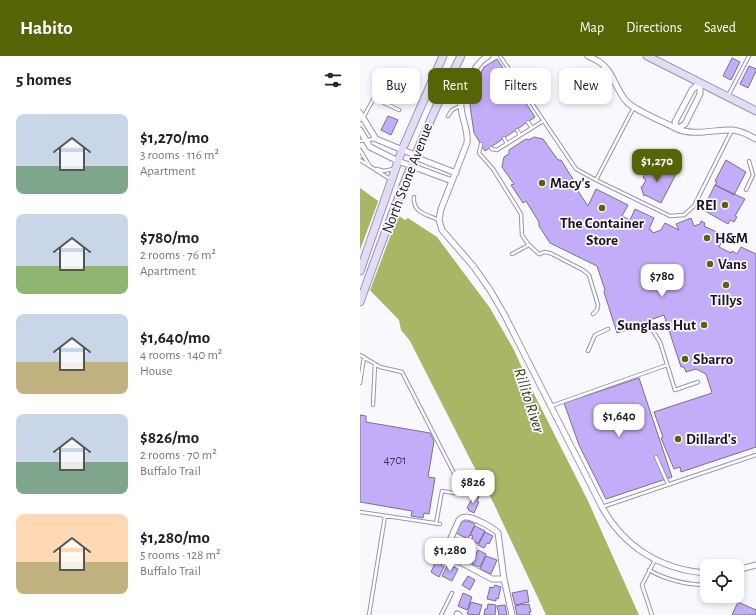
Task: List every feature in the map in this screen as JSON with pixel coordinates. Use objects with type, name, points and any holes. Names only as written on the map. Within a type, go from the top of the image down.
[{"type":"main road","name":"North Stone Avenue","points":[[360,271],[402,150],[443,56]]},
{"type":"main road","name":"North Stone Avenue","points":[[361,299],[410,165],[433,112],[461,56]]},
{"type":"main road","points":[[646,56],[756,111]]},
{"type":"street","points":[[488,56],[482,59],[477,65],[462,97],[460,106],[468,143],[441,209],[439,220],[444,233],[465,256],[493,296],[511,327],[610,521],[623,536],[636,547],[655,559],[673,567],[700,572]]},
{"type":"street","points":[[588,56],[602,63],[624,99],[634,107],[677,128],[689,132],[732,130],[740,131],[756,139]]},
{"type":"street","points":[[677,128],[675,122],[692,90],[700,83]]},
{"type":"street","points":[[677,128],[685,124],[700,94],[700,83]]},
{"type":"street","points":[[360,113],[362,119],[376,139],[415,154],[420,159],[456,173]]},
{"type":"street","points":[[360,130],[363,140],[370,147],[397,164],[410,165],[452,181]]},
{"type":"street","points":[[504,579],[487,577],[449,558],[446,555],[446,549],[459,520],[462,518],[471,517],[497,531],[504,579],[512,615]]},
{"type":"street","points":[[744,568],[756,565]]},
{"type":"lane","points":[[500,56],[576,169],[667,215],[674,217],[684,215],[694,206],[732,130]]},
{"type":"lane","points":[[728,97],[748,56]]},
{"type":"lane","points":[[362,119],[374,98],[399,110]]},
{"type":"lane","points":[[448,116],[452,110],[460,106]]},
{"type":"lane","points":[[596,180],[634,107]]},
{"type":"lane","points":[[491,148],[497,150],[543,121]]},
{"type":"lane","points":[[528,122],[532,128]]},
{"type":"lane","points":[[516,130],[520,135]]},
{"type":"lane","points":[[504,138],[507,144]]},
{"type":"lane","points":[[363,140],[376,139]]},
{"type":"lane","points":[[481,144],[479,153],[493,169],[521,214],[522,235],[529,245],[539,254],[548,252],[587,272],[598,305],[594,314]]},
{"type":"lane","points":[[360,150],[372,168],[383,171],[393,170],[397,164]]},
{"type":"lane","points":[[655,164],[661,152]]},
{"type":"lane","points":[[360,160],[392,180]]},
{"type":"lane","points":[[746,190],[753,175],[749,161]]},
{"type":"lane","points":[[414,197],[414,205],[418,209],[439,220]]},
{"type":"lane","points":[[512,254],[529,245]]},
{"type":"lane","points":[[588,350],[595,335],[608,329]]},
{"type":"lane","points":[[653,331],[660,342],[675,390],[698,382]]},
{"type":"lane","points":[[360,355],[380,367],[402,372],[459,483]]},
{"type":"lane","points":[[360,383],[364,357]]},
{"type":"lane","points":[[373,405],[375,364]]},
{"type":"lane","points":[[551,406],[667,365]]},
{"type":"lane","points":[[602,507],[756,455]]},
{"type":"lane","points":[[656,457],[668,484]]},
{"type":"lane","points":[[360,512],[438,524],[442,491],[454,493]]},
{"type":"lane","points":[[369,615],[385,516]]},
{"type":"lane","points":[[652,615],[642,586],[655,559]]},
{"type":"lane","points":[[649,570],[668,579],[700,584]]},
{"type":"lane","points":[[441,615],[452,593]]},
{"type":"water","name":"Rillito River","points":[[360,188],[405,220],[408,218],[437,237],[490,308],[514,350],[532,390],[588,501],[639,615],[546,615],[494,504],[410,341],[401,330],[399,320],[360,280]]},
{"type":"pier","points":[[379,199],[399,213],[369,293],[360,283],[360,250]]},
{"type":"building","points":[[732,58],[740,62],[731,80],[723,76]]},
{"type":"building","points":[[497,59],[503,68],[490,68],[490,104],[526,104],[535,117],[485,151],[474,133],[470,104],[482,104],[482,71],[484,67]]},
{"type":"building","points":[[749,66],[756,69],[756,71],[748,88],[740,84]]},
{"type":"building","points":[[388,116],[398,120],[391,135],[381,130]]},
{"type":"building","points":[[534,137],[543,139],[558,160],[561,160],[573,179],[572,182],[588,206],[596,189],[628,205],[622,216],[630,220],[635,209],[654,218],[649,229],[653,233],[661,230],[665,223],[679,230],[676,224],[691,218],[694,226],[700,224],[701,221],[705,223],[704,226],[725,236],[719,247],[731,253],[732,251],[737,254],[741,247],[756,254],[756,447],[681,472],[680,467],[674,469],[661,438],[663,437],[654,412],[712,393],[706,374],[696,369],[686,372],[684,367],[681,367],[664,315],[647,321],[646,324],[617,333],[597,266],[550,243],[526,201],[523,203],[511,185],[514,184],[502,167],[504,157],[509,154],[509,150],[526,139],[529,140]]},
{"type":"building","points":[[726,160],[746,172],[734,195],[715,185],[717,182],[715,181]]},
{"type":"building","points":[[657,165],[676,174],[661,203],[645,195],[644,196],[641,187],[646,180],[643,178],[648,168],[654,171]]},
{"type":"building","name":"REI","points":[[715,185],[745,199],[735,216],[737,217],[734,222],[730,220],[728,224],[705,211],[708,204],[706,203]]},
{"type":"building","points":[[639,378],[672,477],[606,499],[579,445],[564,403]]},
{"type":"building","points":[[360,415],[366,416],[366,422],[430,433],[434,441],[428,477],[435,478],[429,514],[424,513],[423,518],[411,516],[412,511],[360,502]]},
{"type":"building","points":[[474,495],[479,497],[477,501],[479,502],[474,513],[467,508]]},
{"type":"building","points":[[462,521],[468,521],[475,524],[468,539],[456,533]]},
{"type":"building","points":[[475,526],[485,531],[478,544],[471,540],[473,536],[470,535]]},
{"type":"building","points":[[485,532],[493,536],[489,544],[487,543],[484,548],[478,545]]},
{"type":"building","points":[[456,538],[466,543],[460,554],[450,549]]},
{"type":"building","points":[[478,550],[486,554],[480,567],[472,564]]},
{"type":"building","points":[[486,556],[497,560],[491,574],[480,569]]},
{"type":"building","points":[[438,557],[444,560],[441,565],[444,567],[439,577],[431,572]]},
{"type":"building","points":[[448,564],[458,569],[452,581],[442,576]]},
{"type":"building","points":[[468,576],[475,580],[470,590],[462,585]]},
{"type":"building","points":[[495,585],[501,587],[498,599],[496,598],[496,601],[487,599],[490,587],[493,588]]},
{"type":"building","points":[[527,590],[529,602],[515,605],[512,593]]},
{"type":"building","points":[[463,593],[472,597],[467,610],[458,606]]},
{"type":"building","points":[[471,602],[482,605],[479,615],[467,614]]},
{"type":"building","points":[[738,603],[756,610],[756,615],[732,615]]},
{"type":"building","points":[[488,604],[496,605],[495,615],[484,615]]},
{"type":"building","points":[[529,604],[531,612],[529,612],[530,615],[517,615],[515,606]]},
{"type":"building","points":[[505,605],[507,615],[499,615],[497,606]]},
{"type":"place","name":"Macy's","points":[[542,183]]},
{"type":"place","name":"REI","points":[[725,205]]},
{"type":"place","name":"The Container Store","points":[[602,208]]},
{"type":"place","name":"H&M","points":[[707,238]]},
{"type":"place","name":"Vans","points":[[710,264]]},
{"type":"place","name":"Tillys","points":[[726,285]]},
{"type":"place","name":"Sunglass Hut","points":[[704,325]]},
{"type":"place","name":"Sbarro","points":[[685,359]]},
{"type":"place","name":"Dillard's","points":[[678,439]]}]
